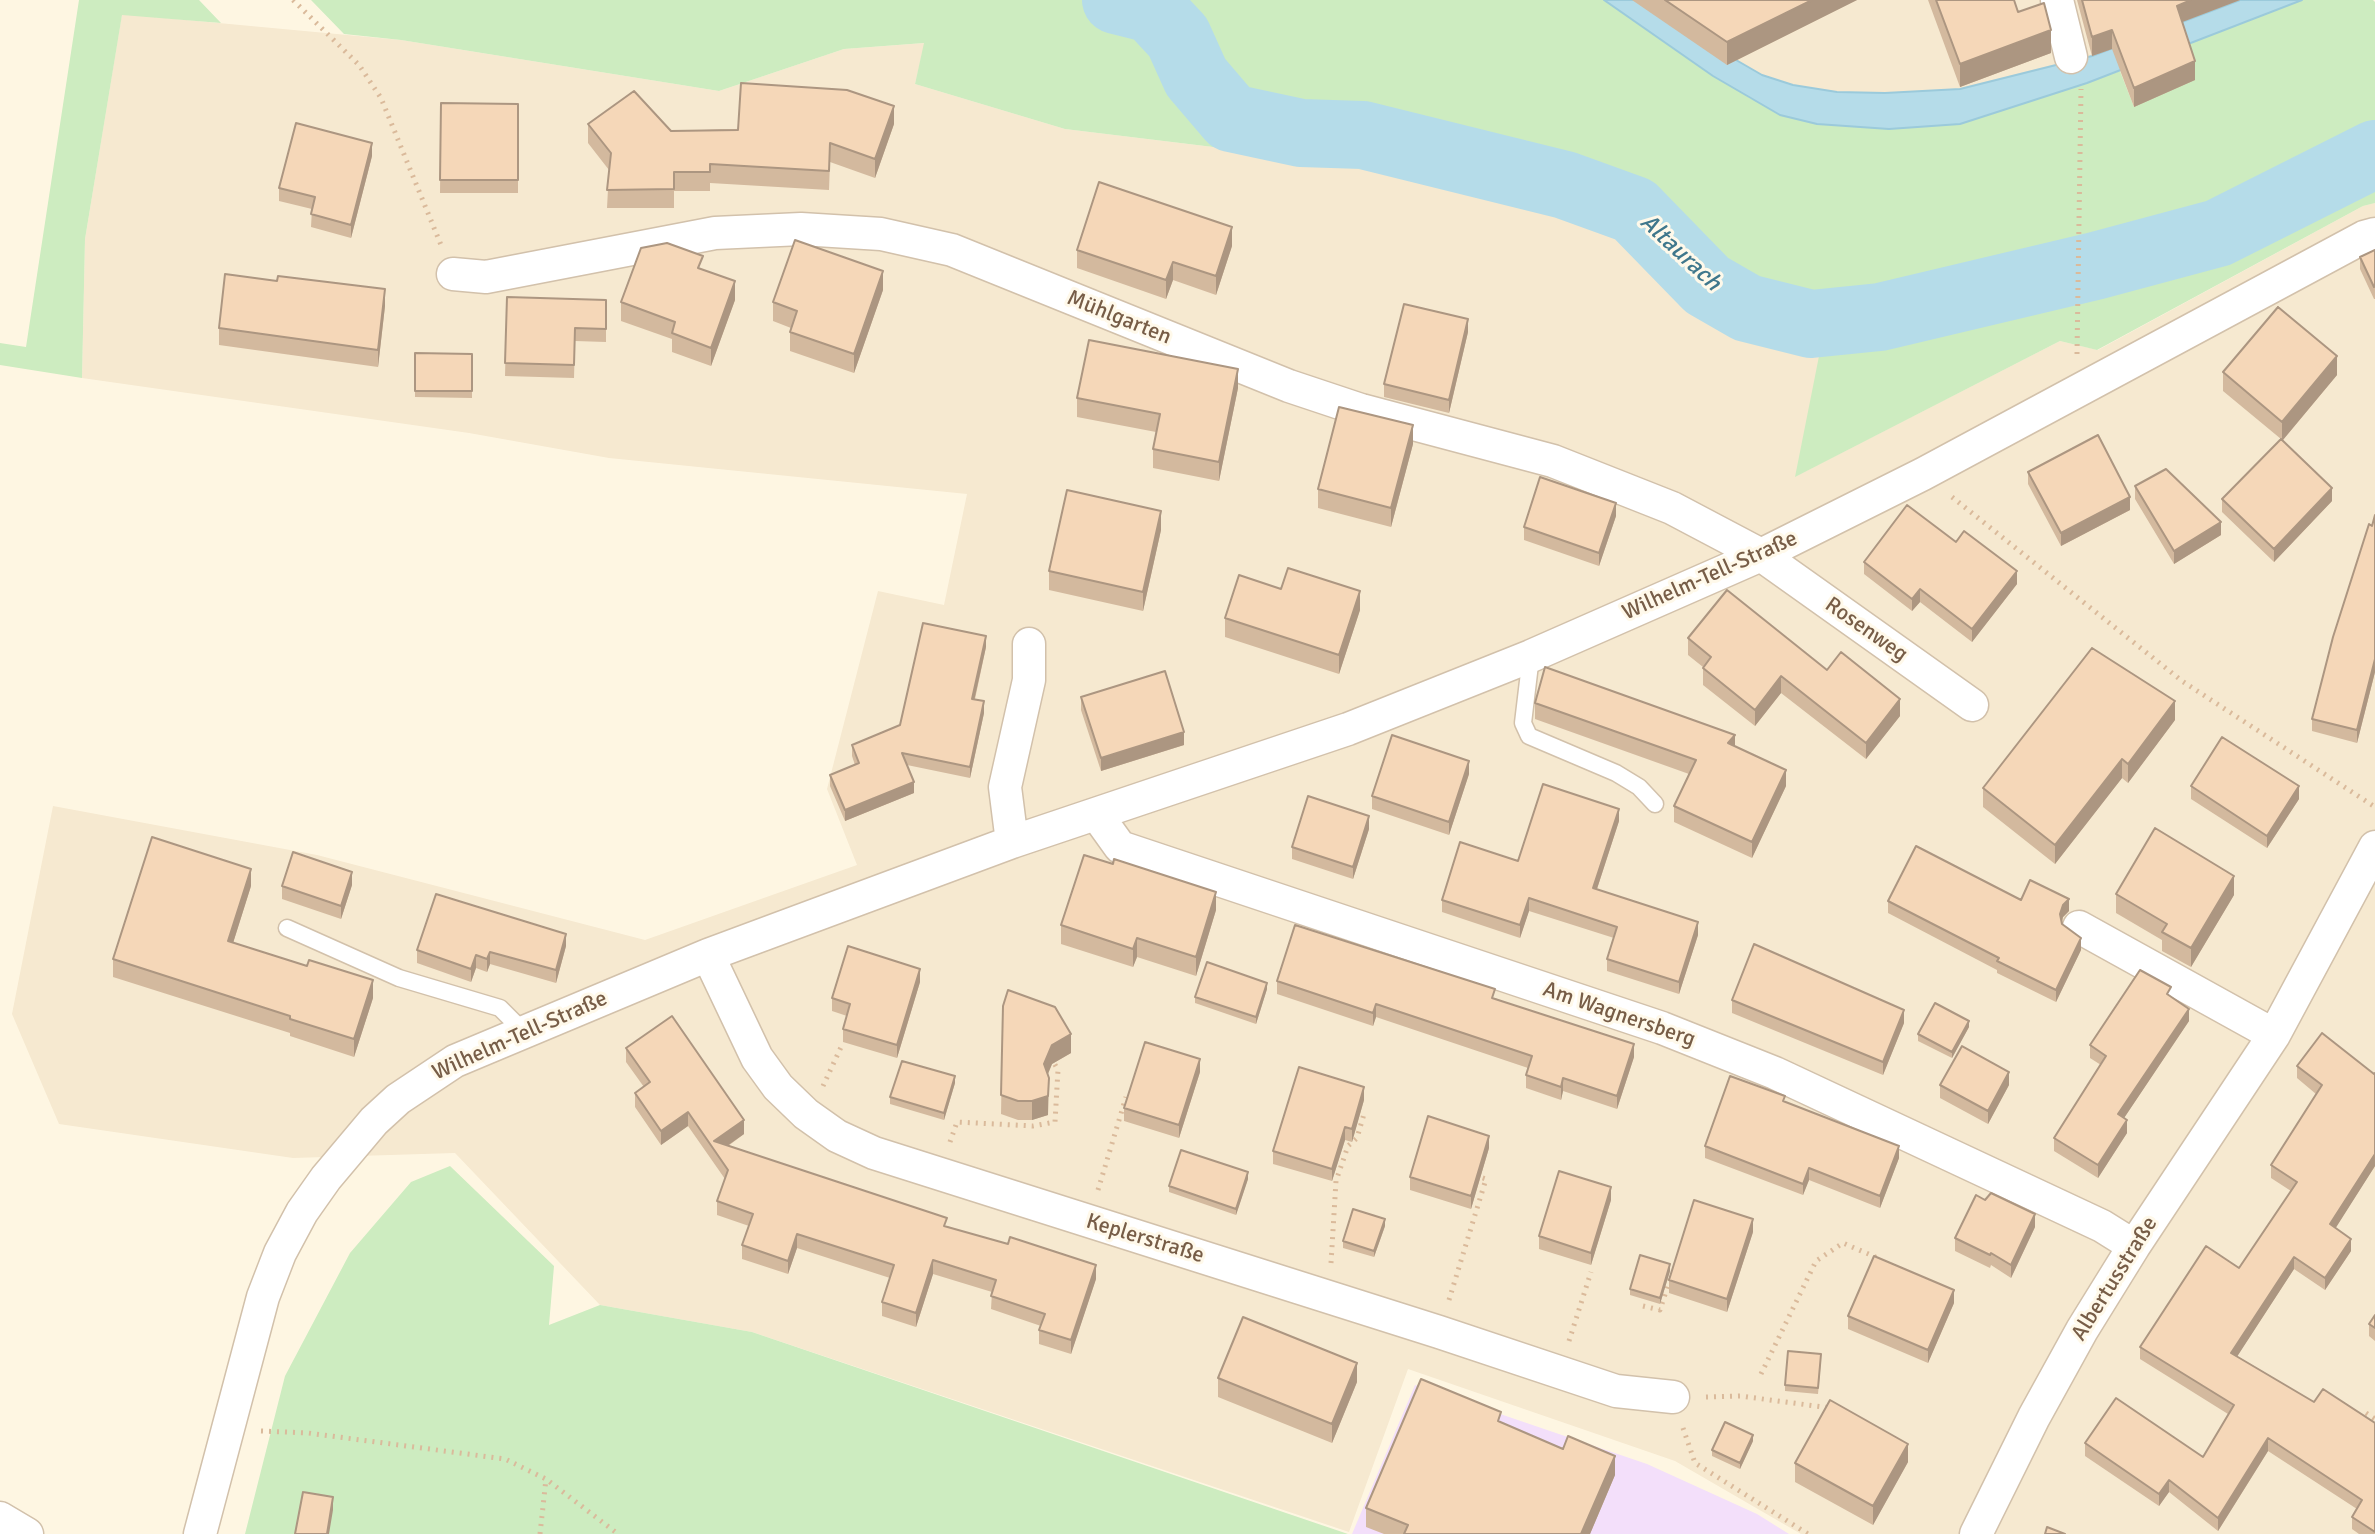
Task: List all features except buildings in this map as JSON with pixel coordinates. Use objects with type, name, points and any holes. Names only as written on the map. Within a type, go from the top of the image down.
[{"type":"street","points":[[2057,0],[2071,57]]},
{"type":"street","name":"Mühlgarten","points":[[453,274],[486,277],[715,233],[801,229],[881,234],[952,250],[1289,386],[1361,410],[1553,461],[1672,508],[1761,555]]},
{"type":"street","name":"Wilhelm-Tell-Straße","points":[[200,1534],[263,1297],[287,1239],[326,1178],[374,1121],[398,1099],[455,1061],[708,955],[1012,842],[1348,729],[1531,656],[1761,555],[1923,474],[2364,237],[2375,234]]},
{"type":"street","name":"Rosenweg","points":[[1761,555],[1972,705]]},
{"type":"street","points":[[1012,842],[1005,787],[1029,680],[1029,644]]},
{"type":"street","name":"Am Wagnersberg","points":[[1097,815],[1120,847],[1662,1028],[1775,1073],[2102,1226],[2134,1246]]},
{"type":"street","name":"Albertusstraße","points":[[1976,1534],[2082,1330],[2274,1035],[2375,847]]},
{"type":"street","points":[[2079,927],[2274,1035]]},
{"type":"street","name":"Keplerstraße","points":[[708,955],[757,1058],[778,1087],[806,1114],[837,1136],[874,1153],[1616,1391],[1673,1397]]},
{"type":"street","points":[[0,1518],[27,1534]]},
{"type":"lane","points":[[1531,656],[1523,723],[1529,736],[1616,773],[1639,787],[1655,804]]},
{"type":"lane","points":[[287,928],[399,978],[500,1008],[523,1031]]},
{"type":"path","points":[[293,0],[359,65],[381,98],[453,274]]},
{"type":"path","points":[[2071,57],[2081,88],[2076,343]]},
{"type":"path","points":[[1923,474],[2182,681],[2375,807]]},
{"type":"path","points":[[940,1174],[957,1122],[1033,1126],[1055,1122],[1058,1070],[1054,1063]]},
{"type":"path","points":[[1088,1221],[1126,1097]]},
{"type":"path","points":[[1321,1295],[1331,1262],[1336,1181],[1348,1146],[1357,1138],[1364,1114]]},
{"type":"path","points":[[1439,1332],[1486,1179],[1480,1177]]},
{"type":"path","points":[[1761,1374],[1816,1261],[1843,1243],[1886,1262]]},
{"type":"path","points":[[1643,1306],[1660,1310],[1675,1265]]},
{"type":"path","points":[[1559,1372],[1591,1272]]},
{"type":"path","points":[[1808,1534],[1695,1463],[1673,1397],[1740,1396],[1844,1409]]},
{"type":"path","points":[[2366,1413],[2375,1419]]},
{"type":"path","points":[[228,1430],[308,1433],[505,1459],[546,1479],[618,1534]]},
{"type":"path","points":[[540,1534],[546,1479]]},
{"type":"shaded area","points":[[1630,0],[2240,0],[2176,25],[2195,80],[2134,107],[2120,71],[2074,87],[2064,63],[1960,89],[1838,92],[1793,85],[1762,75]]},
{"type":"shaded area","points":[[122,14],[401,40],[719,91],[844,49],[925,43],[915,84],[1065,129],[1411,171],[1618,224],[1707,310],[1736,327],[1823,341],[1796,476],[2060,341],[2098,350],[2363,206],[2375,203],[2375,1534],[1801,1534],[1675,1461],[1408,1369],[1349,1532],[752,1332],[600,1305],[455,1153],[293,1158],[59,1124],[12,1014],[53,806],[317,855],[645,940],[857,865],[827,789],[878,591],[944,605],[967,494],[609,458],[469,433],[82,378],[85,239]]},
{"type":"shaded area","points":[[1415,1385],[1647,1464],[1757,1514],[1789,1534],[1352,1534]]},
{"type":"green space","points":[[79,0],[199,0],[221,23],[122,15],[85,239],[82,378],[0,365],[0,343],[26,347]]},
{"type":"green space","points":[[311,0],[1604,0],[1751,99],[1817,124],[1889,129],[1960,124],[2120,71],[2134,107],[2184,46],[2302,0],[2373,0],[2375,137],[2367,144],[2375,164],[2375,203],[2363,206],[2097,350],[2060,341],[1795,477],[1822,341],[1736,327],[1706,310],[1618,224],[1411,171],[1065,129],[915,84],[924,43],[844,49],[719,91],[401,40],[344,34]]},
{"type":"green space","points":[[450,1166],[554,1266],[549,1325],[600,1305],[752,1332],[1348,1534],[245,1534],[285,1376],[350,1253],[411,1182]]},
{"type":"water","points":[[1604,0],[1644,0],[1705,42],[1762,75],[1793,85],[1837,92],[1885,93],[1960,89],[2092,56],[2240,0],[2302,0],[2087,83],[1960,124],[1889,129],[1817,124],[1780,115],[1713,76]]},
{"type":"waterway","name":"Altaurach","points":[[1116,0],[1152,9],[1178,37],[1196,77],[1231,118],[1301,133],[1363,135],[1565,185],[1634,210],[1707,285],[1747,308],[1811,324],[1880,317],[2218,233],[2375,154]]}]
